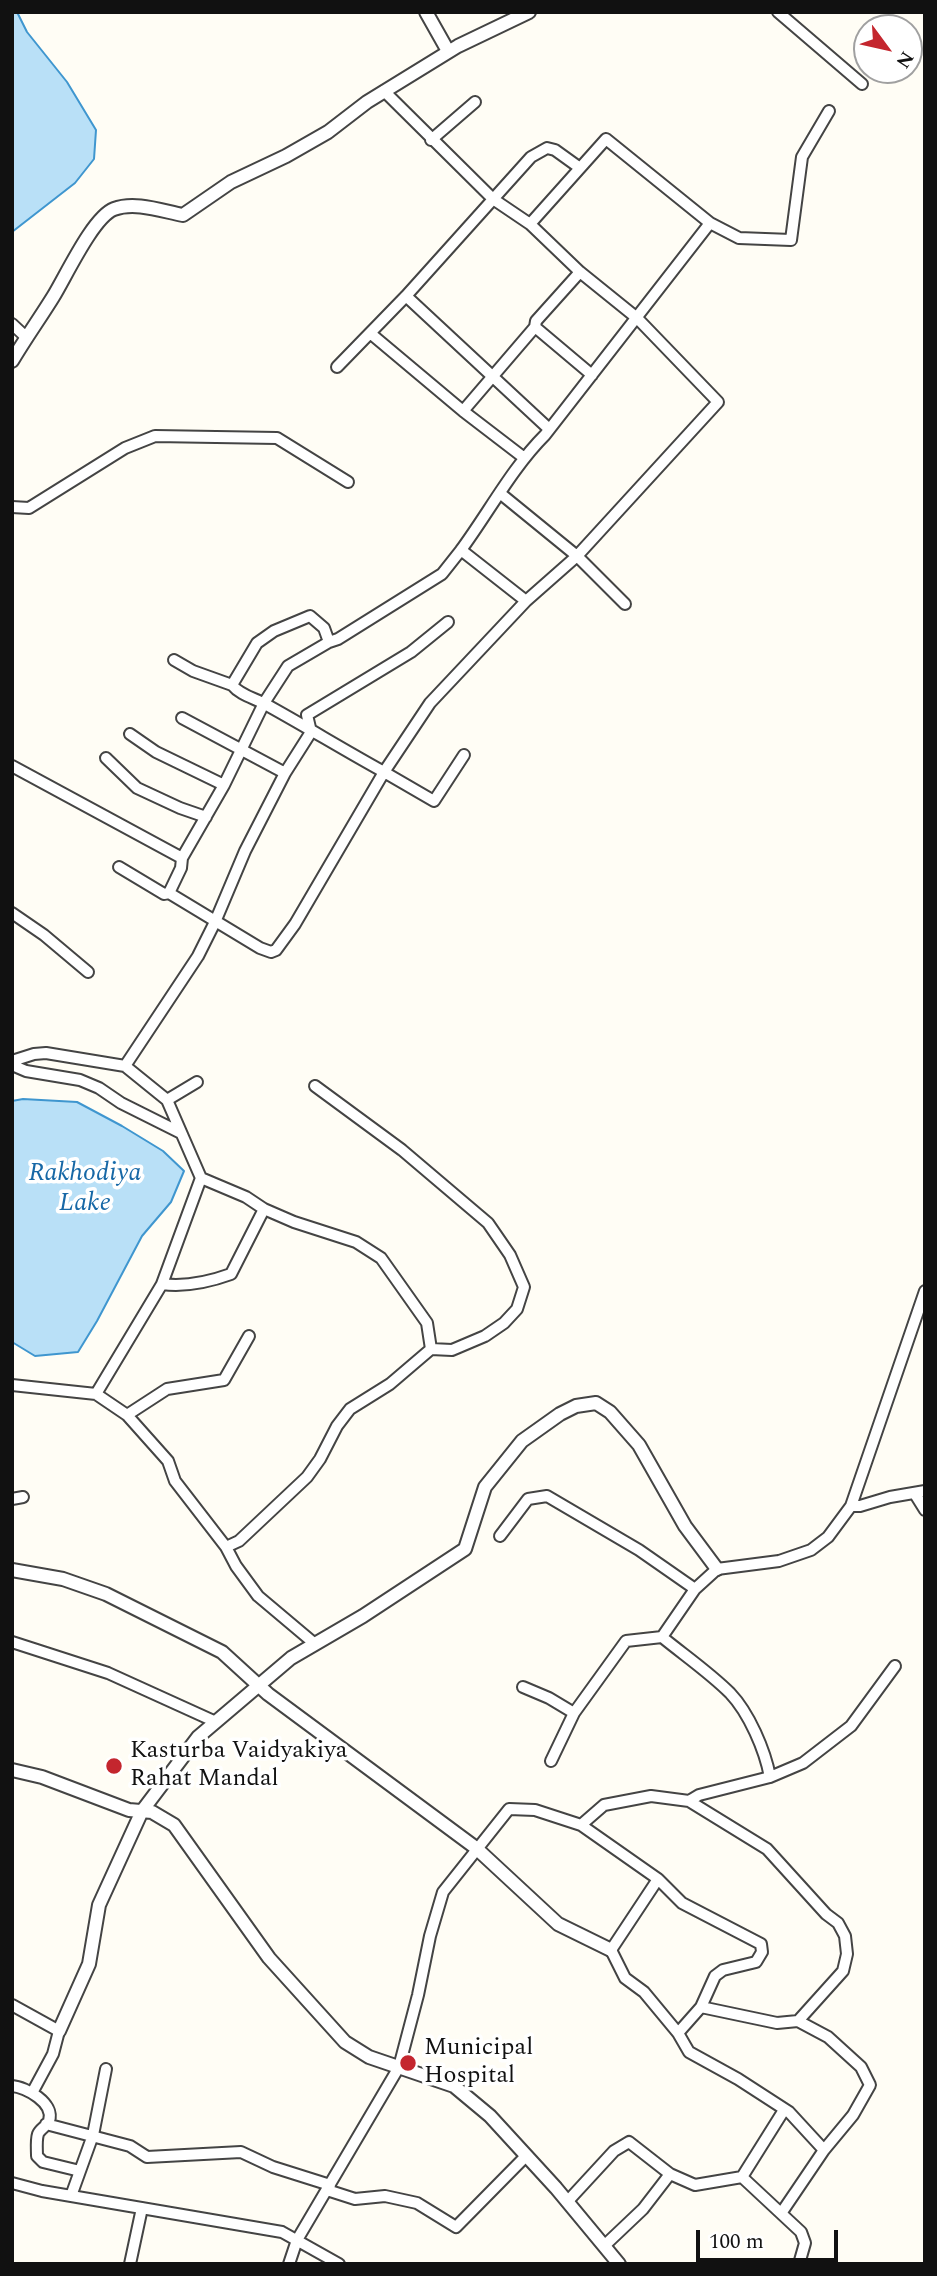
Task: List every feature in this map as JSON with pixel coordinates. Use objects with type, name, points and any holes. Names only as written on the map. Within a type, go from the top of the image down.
[{"type":"street","points":[[426,12],[448,51]]},
{"type":"street","points":[[12,361],[82,245],[111,209],[138,206],[183,215],[231,182],[328,132],[384,91],[448,51],[529,12]]},
{"type":"street","points":[[778,12],[853,76]]},
{"type":"street","points":[[119,867],[164,894],[169,893],[260,948],[271,952],[276,950],[295,924],[384,772],[430,703],[526,601],[577,556],[718,402],[637,318],[580,272],[530,224],[493,198],[384,91]]},
{"type":"street","points":[[432,140],[475,102]]},
{"type":"street","points":[[530,224],[606,139],[710,223],[739,238],[791,240],[802,157],[829,111]]},
{"type":"street","points":[[337,367],[406,296],[531,157],[541,149],[555,150],[580,168]]},
{"type":"street","points":[[169,893],[181,868],[182,858],[224,785],[264,703],[288,666],[338,639],[442,574],[501,494],[523,457],[545,435],[710,223]]},
{"type":"street","points":[[463,411],[535,327],[536,321],[580,272]]},
{"type":"street","points":[[406,296],[548,428]]},
{"type":"street","points":[[12,324],[27,338]]},
{"type":"street","points":[[535,327],[592,375]]},
{"type":"street","points":[[370,334],[523,457]]},
{"type":"street","points":[[12,507],[29,508],[125,448],[155,436],[277,438],[348,482]]},
{"type":"street","points":[[501,494],[577,556],[625,604]]},
{"type":"street","points":[[461,550],[526,601]]},
{"type":"street","points":[[232,685],[257,643],[274,631],[310,616],[324,628],[329,642]]},
{"type":"street","points":[[125,1066],[198,956],[285,773],[310,732],[307,715],[411,652],[448,622]]},
{"type":"street","points":[[174,660],[194,671],[232,685],[236,690],[264,703],[310,732],[434,801],[464,755]]},
{"type":"street","points":[[182,718],[285,773]]},
{"type":"street","points":[[130,734],[156,752],[224,785]]},
{"type":"street","points":[[107,758],[137,788],[206,817]]},
{"type":"street","points":[[12,766],[182,858]]},
{"type":"street","points":[[12,913],[44,935],[88,972]]},
{"type":"street","points":[[12,1063],[46,1053],[125,1066],[167,1100],[201,1178],[246,1197],[264,1209],[293,1222],[356,1242],[381,1258],[427,1323],[431,1349]]},
{"type":"street","points":[[12,1063],[26,1070],[89,1084],[121,1104],[181,1133]]},
{"type":"street","points":[[167,1100],[197,1082]]},
{"type":"street","points":[[226,1547],[239,1541],[307,1477],[350,1409],[390,1384],[431,1349],[453,1350],[485,1336],[504,1323],[517,1309],[524,1287],[510,1255],[488,1223],[402,1150],[314,1086]]},
{"type":"street","points":[[96,1394],[162,1284],[162,1277],[201,1178]]},
{"type":"street","points":[[162,1284],[174,1286],[212,1281],[231,1274],[264,1209]]},
{"type":"street","points":[[662,1637],[695,1589],[717,1569],[779,1561],[811,1549],[828,1537],[851,1506],[925,1291]]},
{"type":"street","points":[[127,1415],[167,1389],[224,1380],[249,1336]]},
{"type":"street","points":[[12,1385],[96,1394],[127,1415],[168,1461],[175,1481],[226,1547],[258,1596],[315,1644]]},
{"type":"street","points":[[32,2093],[53,2054],[59,2031],[89,1964],[99,1905],[142,1811],[198,1737],[291,1658],[363,1616],[465,1549],[485,1487],[522,1441],[576,1406],[596,1403],[610,1412],[639,1445],[685,1526],[717,1569]]},
{"type":"street","points":[[851,1506],[920,1493],[925,1510]]},
{"type":"street","points":[[500,1536],[528,1500],[547,1496],[639,1550],[695,1589]]},
{"type":"street","points":[[12,1570],[63,1579],[106,1594],[222,1652],[259,1686],[476,1848],[558,1924],[611,1950],[625,1978],[644,1992],[678,2033],[689,2052],[789,2112],[824,2150]]},
{"type":"street","points":[[551,1762],[574,1713],[626,1641],[662,1637],[730,1693],[740,1706],[766,1755],[770,1777]]},
{"type":"street","points":[[12,1642],[108,1673],[216,1722]]},
{"type":"street","points":[[689,1801],[699,1794],[770,1777],[803,1763],[851,1726],[895,1666]]},
{"type":"street","points":[[523,1687],[574,1713]]},
{"type":"street","points":[[12,1770],[42,1777],[129,1810],[152,1812],[174,1825],[269,1958],[345,2042],[369,2057],[454,2086],[490,2116],[619,2264]]},
{"type":"street","points":[[581,1825],[604,1805],[651,1796],[689,1801],[767,1849],[826,1914],[838,1923],[845,1936],[847,1954],[843,1971],[798,2021]]},
{"type":"street","points":[[289,2264],[297,2240],[399,2067],[443,1892],[509,1809],[535,1810],[581,1825],[658,1879],[682,1903],[761,1944],[762,1952],[756,1962],[723,1970],[715,1976],[701,2007],[678,2033]]},
{"type":"street","points":[[611,1950],[658,1879]]},
{"type":"street","points":[[12,2005],[59,2031]]},
{"type":"street","points":[[701,2007],[777,2023],[798,2021],[828,2037],[861,2067],[870,2085],[853,2115],[824,2150],[782,2212]]},
{"type":"street","points":[[71,2196],[93,2135],[106,2069]]},
{"type":"street","points":[[12,2086],[32,2093],[48,2109],[49,2121],[38,2134],[37,2156],[43,2162],[80,2171]]},
{"type":"street","points":[[567,2202],[614,2151],[629,2142],[670,2174],[695,2185],[742,2177],[783,2110]]},
{"type":"street","points":[[46,2124],[130,2146],[147,2157],[242,2152],[355,2199],[385,2196],[417,2203],[456,2227],[526,2156]]},
{"type":"street","points":[[604,2246],[643,2209],[670,2174]]},
{"type":"street","points":[[742,2177],[801,2232],[805,2243],[799,2264]]},
{"type":"street","points":[[12,2183],[71,2196],[282,2232],[340,2264]]},
{"type":"street","points":[[130,2264],[142,2208]]},
{"type":"water","points":[[12,12],[17,12],[27,32],[67,82],[96,130],[94,159],[75,183],[12,232]]},
{"type":"water","name":"Rakhodiya Lake","points":[[23,1099],[77,1102],[163,1151],[184,1171],[171,1202],[142,1236],[78,1352],[35,1356],[12,1342],[12,1101]]},
{"type":"place","name":"Kasturba Vaidyakiya Rahat Mandal","points":[[114,1766]]},
{"type":"place","name":"Municipal Hospital","points":[[408,2063]]}]
